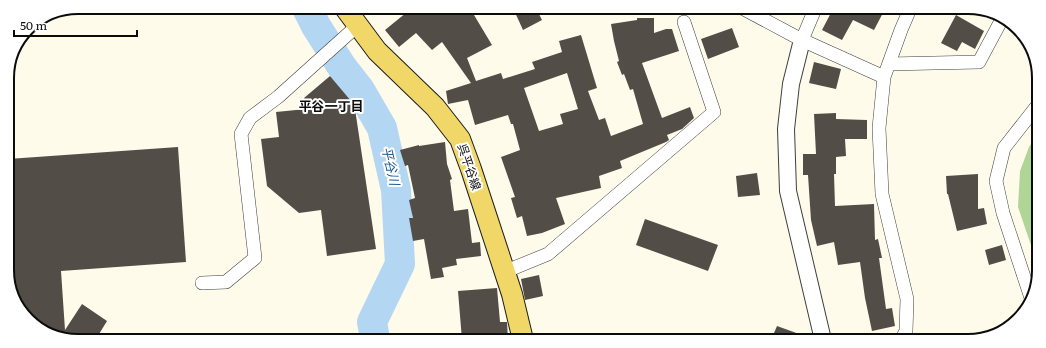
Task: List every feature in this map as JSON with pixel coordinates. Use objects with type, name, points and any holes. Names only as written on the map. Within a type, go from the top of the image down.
[{"type":"main road","name":"呉平谷線","points":[[350,14],[357,26],[377,51],[435,107],[460,139],[512,294],[522,334]]},
{"type":"street","points":[[753,14],[802,40],[884,77]]},
{"type":"street","points":[[813,14],[802,40],[791,84],[786,129],[788,191],[822,334]]},
{"type":"street","points":[[904,334],[906,331],[907,299],[882,194],[879,128],[884,77],[908,14]]},
{"type":"street","points":[[504,272],[548,254],[714,112],[684,22]]},
{"type":"street","points":[[889,64],[979,62],[1000,23]]},
{"type":"street","points":[[202,283],[226,282],[255,258],[241,134],[250,118],[278,97],[357,26]]},
{"type":"street","points":[[1028,292],[1003,213],[996,181],[1004,148],[1032,113]]},
{"type":"green space","points":[[1032,143],[1032,248],[1018,207],[1020,171]]},
{"type":"building","points":[[405,14],[473,14],[492,45],[467,58],[476,81],[501,73],[503,79],[535,69],[532,62],[562,52],[559,41],[581,35],[597,88],[588,91],[599,120],[605,118],[611,136],[643,124],[633,89],[630,90],[624,74],[622,75],[617,62],[619,61],[611,24],[637,20],[637,18],[654,18],[654,33],[666,29],[672,29],[679,51],[642,63],[662,118],[690,107],[694,118],[682,129],[667,135],[669,140],[666,142],[620,161],[622,168],[599,176],[601,188],[556,198],[565,224],[542,233],[527,236],[522,216],[517,218],[511,198],[515,197],[501,157],[520,150],[513,124],[511,124],[508,115],[475,125],[468,100],[448,104],[446,91],[471,83],[442,42],[432,50],[416,33],[399,47],[385,30]],"holes":[[[567,73],[578,109],[560,114],[563,124],[539,131],[524,88]]]},
{"type":"building","points":[[516,14],[539,14],[542,20],[523,30]]},
{"type":"building","points":[[830,14],[882,14],[874,30],[853,20],[842,40],[822,30]]},
{"type":"building","points":[[956,15],[984,31],[975,49],[962,42],[957,51],[941,43]]},
{"type":"building","points":[[732,28],[739,47],[708,59],[701,39]]},
{"type":"building","points":[[814,62],[841,69],[836,89],[809,83]]},
{"type":"building","points":[[330,76],[351,101],[355,109],[376,249],[327,256],[321,210],[299,213],[267,186],[261,139],[279,137],[276,112],[306,109],[304,98]]},
{"type":"building","points":[[836,113],[836,119],[867,120],[867,139],[845,139],[846,156],[836,157],[836,174],[834,174],[835,206],[874,204],[875,240],[878,239],[882,258],[879,258],[886,309],[892,308],[895,326],[872,331],[865,298],[860,262],[838,265],[834,242],[817,246],[811,220],[808,175],[803,175],[803,154],[816,154],[814,114]]},
{"type":"building","points":[[445,142],[447,164],[452,179],[450,180],[454,211],[468,209],[472,243],[480,242],[481,256],[456,259],[457,265],[442,268],[444,277],[431,279],[424,239],[413,241],[409,218],[413,218],[409,200],[415,198],[408,165],[405,166],[400,150],[419,145]]},
{"type":"building","points":[[178,147],[186,262],[61,271],[65,330],[82,304],[107,321],[99,334],[78,334],[61,332],[39,321],[27,309],[17,291],[15,282],[14,159]]},
{"type":"building","points":[[757,173],[760,195],[738,197],[736,176]]},
{"type":"building","points":[[978,174],[978,209],[984,208],[987,224],[957,231],[947,194],[946,176]]},
{"type":"building","points":[[645,219],[718,245],[708,271],[636,245]]},
{"type":"building","points":[[1002,245],[1006,260],[989,265],[985,250]]},
{"type":"building","points":[[539,275],[543,296],[525,300],[521,279]]},
{"type":"building","points":[[497,288],[500,322],[507,322],[508,334],[462,334],[458,291]]},
{"type":"building","points":[[777,326],[799,334],[774,334]]},
{"type":"waterway","name":"平谷川","points":[[310,14],[342,67],[360,90],[382,128],[396,190],[400,264],[372,322],[374,334]]},
{"type":"district","name":"平谷一丁目","points":[[331,106]]}]
